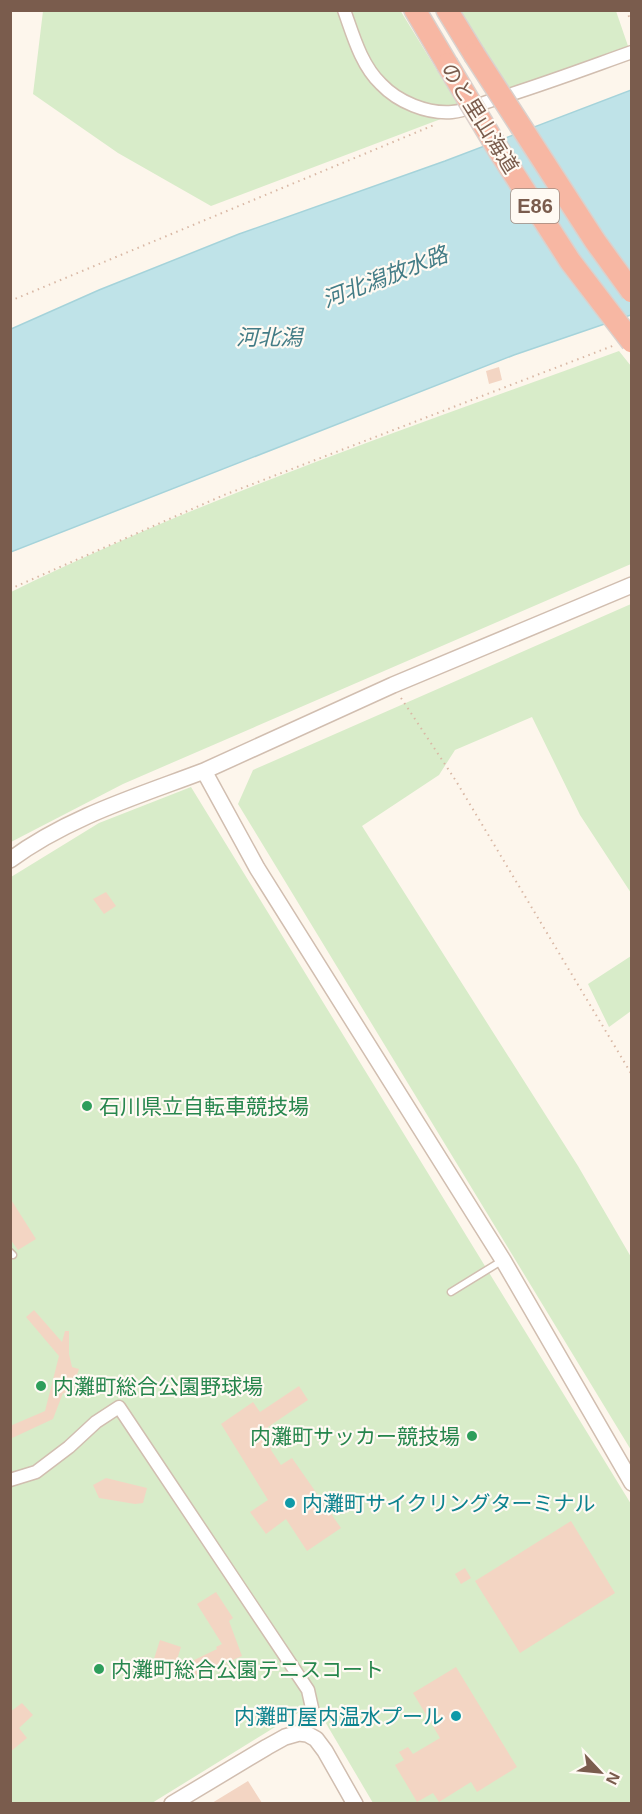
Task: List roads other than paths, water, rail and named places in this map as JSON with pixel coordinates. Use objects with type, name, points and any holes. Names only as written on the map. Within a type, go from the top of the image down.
[{"type":"highway","name":"のと里山海道","points":[[415,10],[501,153],[570,261],[627,342]]},
{"type":"highway","name":"のと里山海道","points":[[447,10],[583,222],[632,292]]},
{"type":"street","points":[[344,10],[362,56],[370,72],[380,84],[396,97],[433,111],[453,112],[533,88],[632,52]]},
{"type":"street","points":[[10,860],[25,849],[95,811],[204,771],[393,685],[632,585]]},
{"type":"street","points":[[204,771],[257,868],[503,1260],[632,1483]]},
{"type":"street","points":[[10,1480],[36,1473],[96,1422],[119,1407],[308,1690],[314,1717],[299,1733]]},
{"type":"street","points":[[172,1803],[285,1737],[299,1733],[316,1739],[355,1803]]},
{"type":"lane","points":[[452,1292],[503,1260]]},
{"type":"water","name":"河北潟","points":[[631,90],[631,315],[514,355],[11,552],[11,329],[99,290],[239,234],[445,161]]},
{"type":"place","name":"石川県立自転車競技場","points":[[87,1106]]},
{"type":"place","name":"内灘町総合公園野球場","points":[[41,1386]]},
{"type":"place","name":"内灘町サッカー競技場","points":[[472,1436]]},
{"type":"place","name":"内灘町サイクリングターミナル","points":[[290,1503]]},
{"type":"place","name":"内灘町総合公園テニスコート","points":[[99,1669]]},
{"type":"place","name":"内灘町屋内温水プール","points":[[456,1716]]},
{"type":"water label","name":"河北潟放水路","points":[[385,277]]}]
